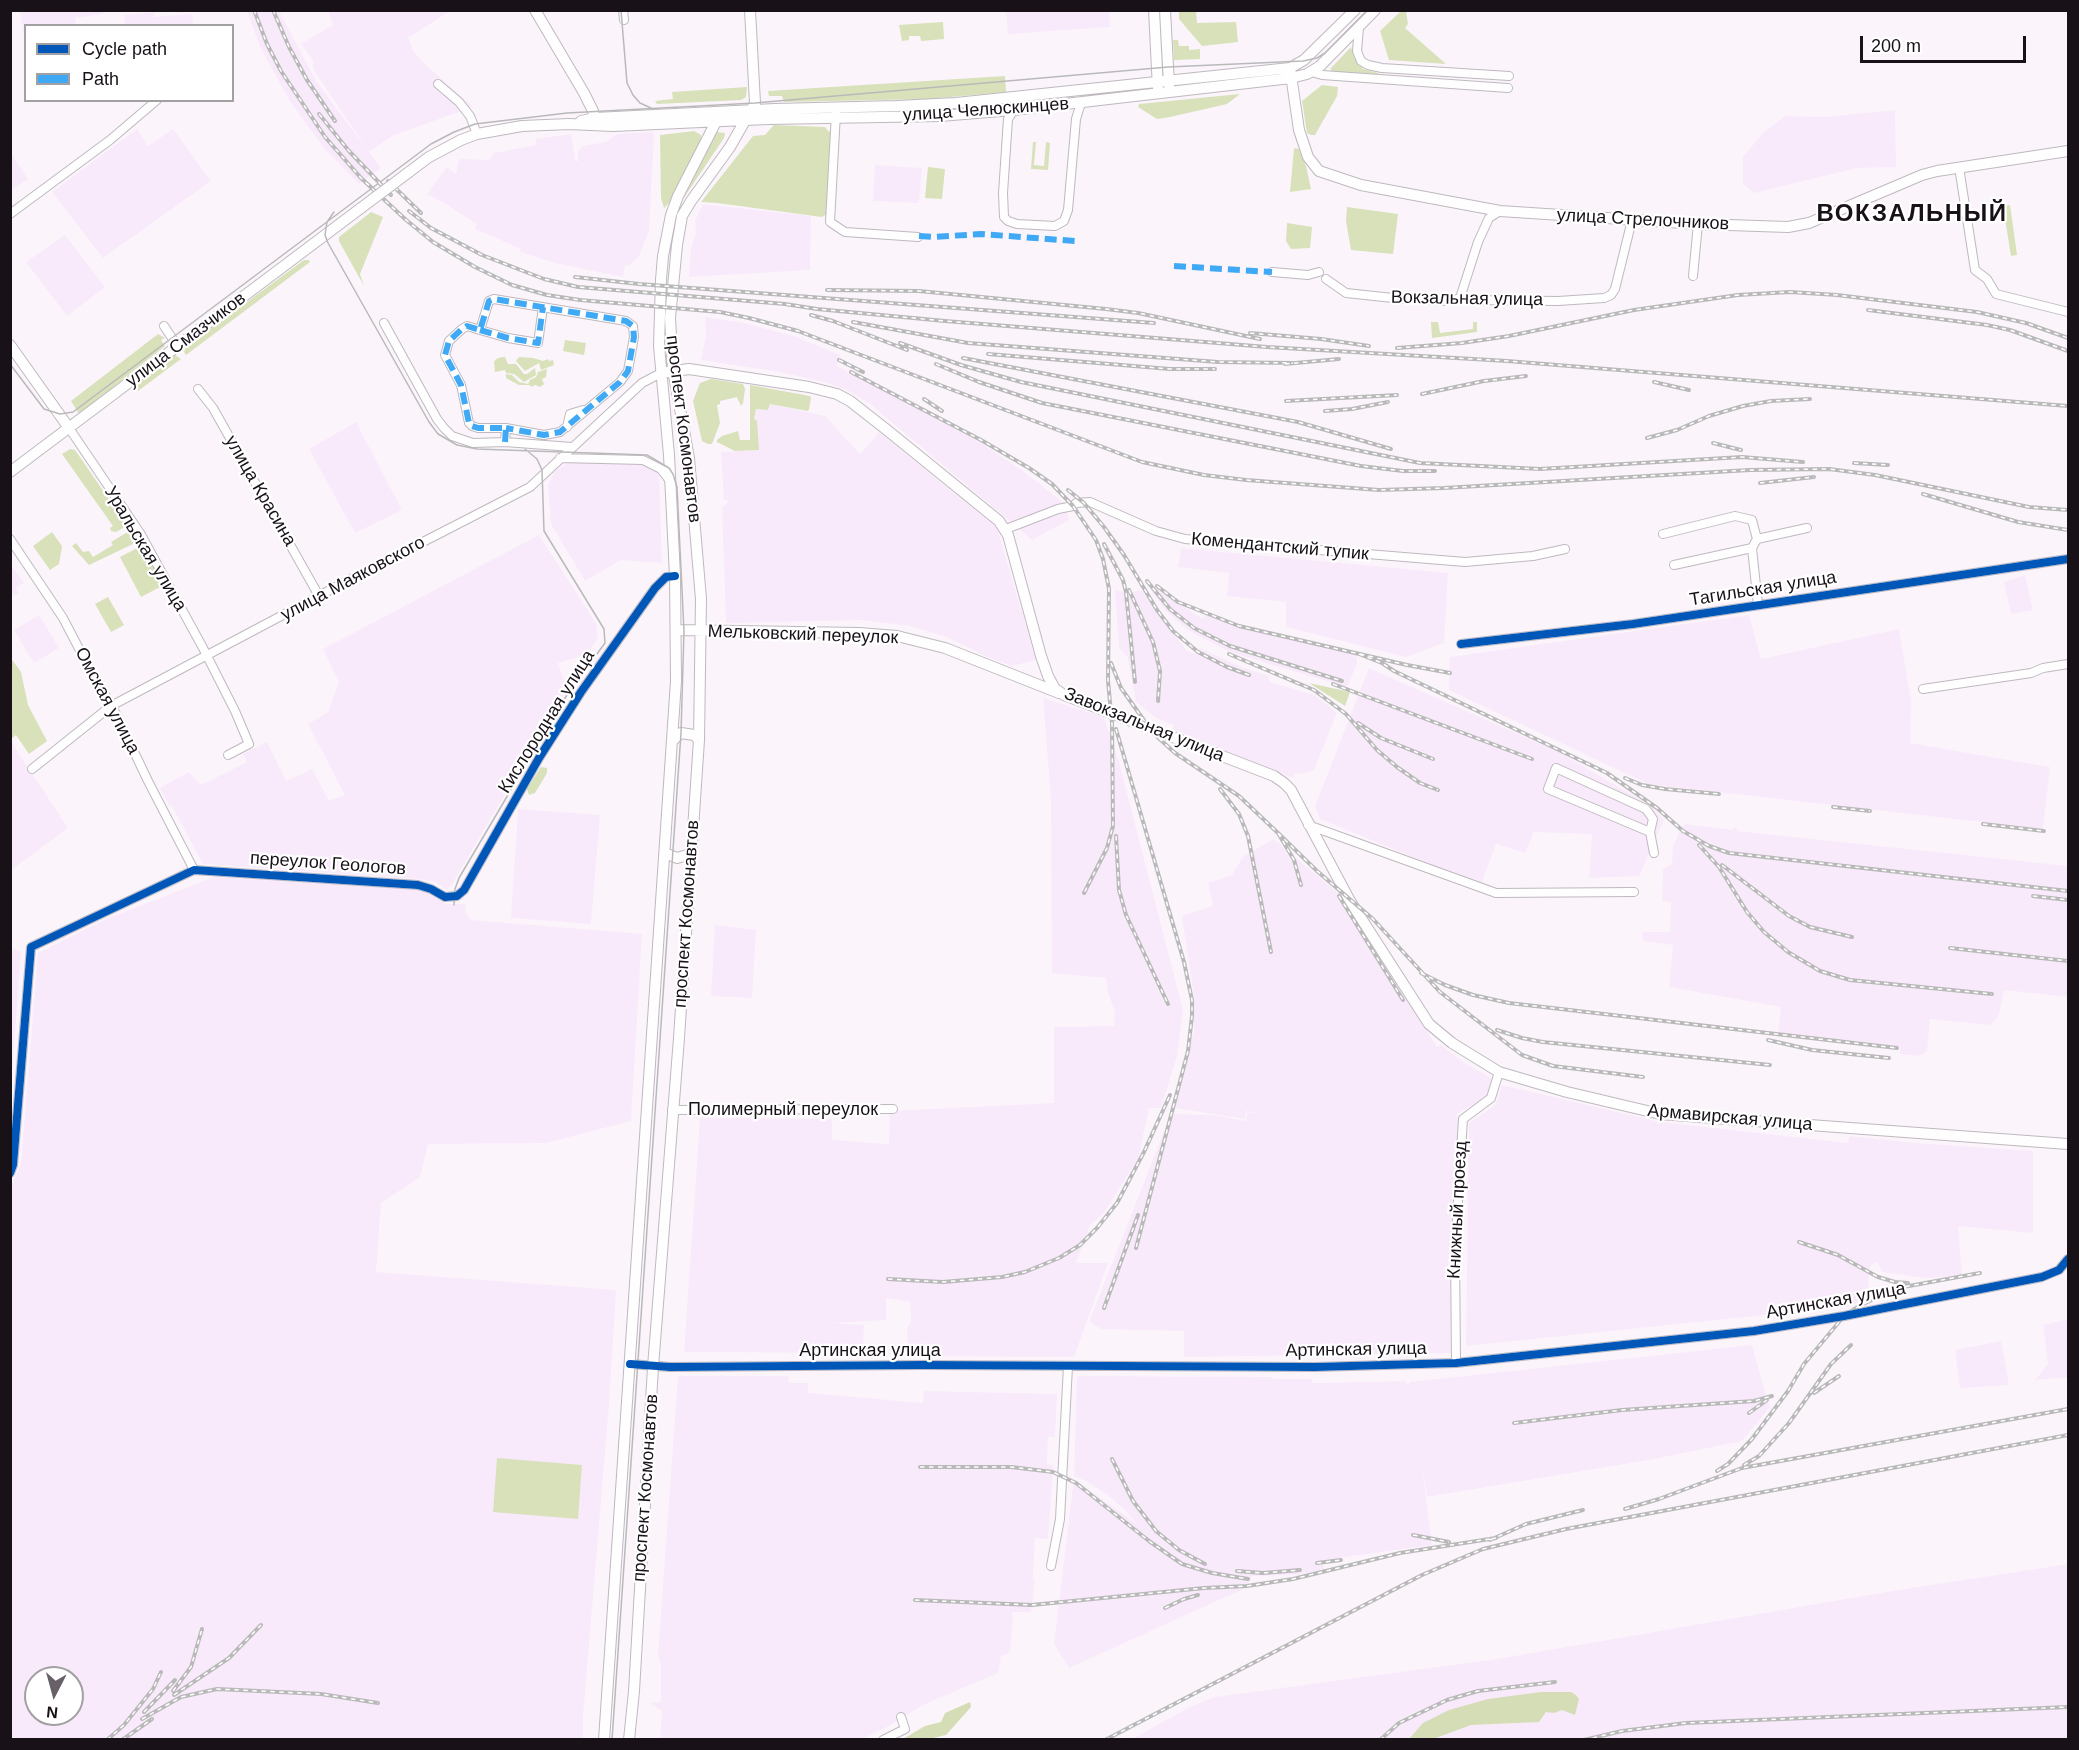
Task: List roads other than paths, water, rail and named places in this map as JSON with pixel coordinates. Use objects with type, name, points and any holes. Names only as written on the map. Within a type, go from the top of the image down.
[{"type":"main road","points":[[535,10],[584,93],[595,122]]},
{"type":"main road","points":[[750,10],[755,85],[755,103],[752,110]]},
{"type":"main road","points":[[1154,10],[1164,86]]},
{"type":"main road","points":[[1164,86],[1165,10]]},
{"type":"main road","points":[[1291,73],[1355,10]]},
{"type":"main road","name":"улица Челюскинцев","points":[[718,117],[746,121],[1311,72],[1320,66],[1375,10]]},
{"type":"main road","name":"улица Стрелочников","points":[[1291,73],[1295,111],[1303,142],[1308,157],[1319,171],[1361,184],[1500,211],[1698,224],[1788,227],[1809,223],[1922,175],[1959,166],[2068,151]]},
{"type":"main road","name":"улица Челюскинцев","points":[[361,208],[429,157],[477,134],[522,126],[718,117],[752,110],[940,116],[1081,103],[1164,86]]},
{"type":"main road","name":"проспект Космонавтов","points":[[629,1740],[634,1691],[653,1366],[699,740],[701,599],[690,458],[673,370],[670,318],[681,219],[752,110]]},
{"type":"main road","name":"проспект Космонавтов","points":[[604,1740],[672,741],[676,630],[675,576],[669,455],[661,373],[659,306],[667,230],[678,196],[718,117]]},
{"type":"main road","name":"улица Смазчиков","points":[[10,472],[361,208]]},
{"type":"main road","name":"Уральская улица","points":[[10,345],[69,428]]},
{"type":"main road","points":[[661,373],[689,369],[809,387],[842,397],[887,430],[1006,529]]},
{"type":"main road","points":[[669,455],[679,460],[690,458]]},
{"type":"main road","name":"Завокзальная улица","points":[[1006,529],[1041,656],[1055,689],[1064,695],[1274,776],[1291,790],[1308,825]]},
{"type":"main road","name":"Мельковский переулок","points":[[676,630],[859,633],[897,636],[945,648],[1064,695]]},
{"type":"main road","points":[[1017,677],[1028,679],[1037,676],[1041,668],[1041,656]]},
{"type":"main road","points":[[672,741],[681,733],[694,735],[699,740]]},
{"type":"main road","name":"Армавирская улица","points":[[1308,825],[1350,901],[1429,1024],[1452,1043],[1499,1072],[1567,1092],[1660,1114],[2068,1144]]},
{"type":"main road","points":[[665,853],[677,858],[691,854]]},
{"type":"street","points":[[623,10],[624,20]]},
{"type":"street","points":[[1359,27],[1356,44],[1360,58],[1368,65],[1382,68],[1509,76]]},
{"type":"street","points":[[1381,79],[1382,68]]},
{"type":"street","points":[[1311,72],[1508,88]]},
{"type":"street","points":[[438,84],[459,102],[470,116],[477,134]]},
{"type":"street","points":[[1023,96],[1008,119],[1003,215],[1012,223],[1055,226],[1064,221],[1068,210],[1076,119],[1081,103]]},
{"type":"street","points":[[10,214],[110,140],[155,102]]},
{"type":"street","points":[[836,113],[830,222],[845,232],[918,237]]},
{"type":"street","points":[[1959,166],[1975,270],[1988,279],[1996,294],[2068,312]]},
{"type":"street","points":[[1460,298],[1478,242],[1489,218],[1500,211]]},
{"type":"street","name":"Вокзальная улица","points":[[1326,279],[1346,293],[1440,301],[1460,298],[1558,301],[1599,299],[1611,295],[1615,289],[1632,220]]},
{"type":"street","points":[[1693,276],[1698,224]]},
{"type":"street","points":[[1272,272],[1308,275],[1319,272]]},
{"type":"street","points":[[480,330],[489,301],[494,299],[543,307],[626,321],[633,326],[633,347],[628,371],[620,382],[557,434],[472,426],[469,423],[461,386],[447,361],[446,347],[467,326],[480,330],[508,338],[538,343],[543,307]]},
{"type":"street","points":[[384,323],[444,428],[452,436],[469,442],[505,441],[572,447]]},
{"type":"street","points":[[164,326],[172,338]]},
{"type":"street","name":"улица Маяковского","points":[[32,769],[111,706],[530,487],[642,383],[661,373]]},
{"type":"street","name":"улица Красина","points":[[198,390],[213,408],[319,596]]},
{"type":"street","name":"Уральская улица","points":[[69,428],[140,533],[235,711],[249,744],[228,755]]},
{"type":"street","points":[[505,441],[506,428]]},
{"type":"street","points":[[560,459],[643,460],[661,469],[668,475],[670,481]]},
{"type":"street","name":"Комендантский тупик","points":[[1006,529],[1076,503],[1090,502],[1156,531],[1185,539],[1468,562],[1533,556],[1565,549]]},
{"type":"street","points":[[1663,534],[1735,516],[1752,520],[1757,539],[1752,548],[1758,605]]},
{"type":"street","points":[[1757,539],[1807,528]]},
{"type":"street","name":"Омская улица","points":[[10,539],[63,618],[111,706],[194,870]]},
{"type":"street","points":[[1674,565],[1752,548]]},
{"type":"street","name":"Тагильская улица","points":[[1461,644],[1633,624],[2068,559]]},
{"type":"street","name":"Кислородная улица","points":[[457,896],[464,890],[580,692],[655,588],[666,577],[675,576]]},
{"type":"street","points":[[1923,689],[2031,673],[2043,668],[2068,664]]},
{"type":"street","points":[[1650,831],[1548,789],[1556,768],[1646,809],[1653,819],[1650,831],[1654,853]]},
{"type":"street","points":[[1308,825],[1496,893],[1634,892]]},
{"type":"street","points":[[10,1173],[14,1165],[31,947],[194,870]]},
{"type":"street","name":"переулок Геологов","points":[[194,870],[418,885],[432,889],[446,897],[457,896]]},
{"type":"street","name":"Книжный проезд","points":[[1456,1363],[1455,1250],[1463,1119],[1491,1098],[1499,1072]]},
{"type":"street","name":"Полимерный переулок","points":[[672,1110],[893,1109]]},
{"type":"street","name":"Артинская улица","points":[[630,1364],[653,1366],[1315,1367],[1456,1363],[1754,1331],[1844,1316],[2042,1276],[2059,1270],[2068,1258]]},
{"type":"street","points":[[1051,1566],[1060,1519],[1068,1366]]},
{"type":"street","points":[[883,1740],[905,1729],[902,1717]]},
{"type":"tram line","points":[[621,10],[627,83],[640,103],[653,109]]},
{"type":"tram line","points":[[10,364],[44,409],[60,414],[73,412],[431,144],[475,124],[567,113],[755,103],[1168,67],[1303,61],[1317,58],[1325,53],[1368,10]]},
{"type":"tram line","points":[[334,212],[327,222],[325,235],[328,243],[429,422],[438,434],[457,445],[477,449],[647,455],[669,468],[677,487],[684,631],[681,733],[612,1740]]},
{"type":"tram line","points":[[454,905],[455,889],[459,878],[568,693],[605,643],[604,629],[544,531],[542,470],[537,459],[525,449]]},
{"type":"railway","points":[[254,10],[267,44],[281,71],[325,137],[361,178],[405,219],[433,242],[475,267],[512,285],[547,295],[720,312],[798,331],[1142,462],[1204,475],[1246,480],[1379,490],[1750,470],[1829,469],[1875,475],[2029,507],[2068,510]]},
{"type":"railway","points":[[273,10],[307,80],[335,121]]},
{"type":"railway","points":[[319,114],[349,151],[391,195]]},
{"type":"railway","points":[[388,181],[421,213]]},
{"type":"railway","points":[[409,211],[431,228],[482,255],[544,279],[578,287],[785,304],[945,321],[1267,347],[1507,361],[2068,406]]},
{"type":"railway","points":[[575,277],[639,284],[1154,323]]},
{"type":"railway","points":[[827,290],[919,291],[1106,309],[1138,313],[1260,339]]},
{"type":"railway","points":[[1397,348],[1462,343],[1509,336],[1634,310],[1738,295],[1790,292],[1837,295],[1977,312],[2026,323],[2068,338]]},
{"type":"railway","points":[[1868,310],[1987,325],[2010,330],[2068,351]]},
{"type":"railway","points":[[811,315],[833,321],[907,350]]},
{"type":"railway","points":[[853,322],[968,343],[1218,362],[1293,363]]},
{"type":"railway","points":[[1250,333],[1369,346]]},
{"type":"railway","points":[[900,343],[961,365],[1021,382],[1420,463],[1540,469],[1742,457],[1803,462]]},
{"type":"railway","points":[[988,354],[1170,369],[1215,369]]},
{"type":"railway","points":[[963,358],[1298,422],[1391,449]]},
{"type":"railway","points":[[1285,364],[1339,359]]},
{"type":"railway","points":[[839,360],[863,372]]},
{"type":"railway","points":[[936,364],[979,382],[1042,403],[1361,466],[1403,471],[1435,471]]},
{"type":"railway","points":[[851,372],[981,440],[1029,468],[1052,484],[1073,506],[1096,540],[1103,559],[1109,589],[1108,681],[1112,723],[1113,826],[1107,848],[1084,893]]},
{"type":"railway","points":[[1422,394],[1484,381],[1526,376]]},
{"type":"railway","points":[[1654,382],[1689,390]]},
{"type":"railway","points":[[1286,401],[1397,395]]},
{"type":"railway","points":[[924,399],[942,411]]},
{"type":"railway","points":[[1647,438],[1677,430],[1709,416],[1743,406],[1771,401],[1810,399]]},
{"type":"railway","points":[[1325,411],[1352,409],[1388,402]]},
{"type":"railway","points":[[1713,443],[1741,450]]},
{"type":"railway","points":[[1854,463],[1888,465]]},
{"type":"railway","points":[[1760,483],[1814,477]]},
{"type":"railway","points":[[1068,490],[1084,503],[1104,527],[1173,631],[1198,652],[1249,675]]},
{"type":"railway","points":[[1923,494],[2018,522],[2068,530]]},
{"type":"railway","points":[[1104,544],[1123,580],[1126,592],[1135,682]]},
{"type":"railway","points":[[1147,581],[1170,609],[1194,628],[1230,646],[1342,681]]},
{"type":"railway","points":[[1157,586],[1178,602],[1239,626],[1450,673]]},
{"type":"railway","points":[[1129,590],[1153,642],[1160,671],[1158,701]]},
{"type":"railway","points":[[1229,654],[1314,690],[1346,714],[1377,750],[1397,767],[1420,783],[1438,790]]},
{"type":"railway","points":[[1359,654],[1382,663],[1394,671],[1607,773],[1657,808],[1683,831],[1709,846],[1729,853],[2068,891]]},
{"type":"railway","points":[[1111,663],[1121,688],[1153,733],[1175,753],[1239,796],[1278,833],[1294,860],[1301,885]]},
{"type":"railway","points":[[1333,684],[1532,759]]},
{"type":"railway","points":[[1358,723],[1381,738],[1433,759]]},
{"type":"railway","points":[[1116,729],[1184,962],[1192,1000],[1188,1051],[1136,1248]]},
{"type":"railway","points":[[1625,778],[1642,785],[1665,789],[1719,794]]},
{"type":"railway","points":[[1220,789],[1239,814],[1248,836],[1271,952]]},
{"type":"railway","points":[[1833,807],[1870,811]]},
{"type":"railway","points":[[1983,824],[2044,831]]},
{"type":"railway","points":[[1278,833],[1317,871],[1373,919],[1440,992],[1522,1055],[1553,1066],[1643,1077]]},
{"type":"railway","points":[[1116,836],[1119,890],[1126,915],[1168,1004]]},
{"type":"railway","points":[[1699,845],[1719,867],[1747,912],[1764,932],[1788,952],[1820,971],[1850,980],[1992,994]]},
{"type":"railway","points":[[1722,865],[1789,916],[1810,927],[1852,937]]},
{"type":"railway","points":[[1339,896],[1403,1000]]},
{"type":"railway","points":[[2033,896],[2068,900]]},
{"type":"railway","points":[[1950,948],[2068,961]]},
{"type":"railway","points":[[1421,973],[1473,995],[1509,1003],[1897,1048]]},
{"type":"railway","points":[[1497,1030],[1543,1042],[1770,1065]]},
{"type":"railway","points":[[1768,1040],[1812,1050],[1889,1058]]},
{"type":"railway","points":[[888,1279],[943,1282],[1002,1277],[1025,1272],[1059,1258],[1080,1245],[1117,1203],[1170,1095]]},
{"type":"railway","points":[[1104,1308],[1138,1215]]},
{"type":"railway","points":[[1799,1242],[1838,1255],[1878,1277],[1908,1283]]},
{"type":"railway","points":[[1717,1471],[1728,1464],[1752,1439],[1788,1391],[1804,1364],[1844,1316],[1859,1306],[1898,1288],[1980,1273]]},
{"type":"railway","points":[[1744,1465],[1759,1456],[1789,1423],[1831,1364],[1851,1345]]},
{"type":"railway","points":[[1814,1393],[1839,1376]]},
{"type":"railway","points":[[1514,1423],[1622,1410],[1754,1401],[1772,1396]]},
{"type":"railway","points":[[1749,1413],[1767,1400]]},
{"type":"railway","points":[[1625,1509],[1659,1499],[1742,1468],[2068,1409]]},
{"type":"railway","points":[[1105,1740],[1422,1575],[1483,1549],[1566,1529],[2068,1435]]},
{"type":"railway","points":[[1112,1459],[1133,1501],[1156,1531],[1179,1550],[1205,1564]]},
{"type":"railway","points":[[920,1467],[1011,1467],[1053,1472],[1076,1483],[1182,1564],[1212,1573],[1248,1579]]},
{"type":"railway","points":[[1490,1540],[1526,1524],[1583,1510]]},
{"type":"railway","points":[[1413,1535],[1449,1542]]},
{"type":"railway","points":[[915,1600],[1032,1605],[1247,1586],[1293,1579],[1400,1553],[1496,1538]]},
{"type":"railway","points":[[1317,1563],[1341,1560]]},
{"type":"railway","points":[[1237,1571],[1263,1573],[1300,1570]]},
{"type":"railway","points":[[1165,1608],[1198,1595]]},
{"type":"railway","points":[[174,1695],[229,1658],[261,1625]]},
{"type":"railway","points":[[173,1691],[191,1667],[202,1629]]},
{"type":"railway","points":[[107,1740],[124,1725],[153,1689],[161,1672]]},
{"type":"railway","points":[[144,1712],[175,1680]]},
{"type":"railway","points":[[1380,1740],[1399,1723],[1447,1700],[1478,1691],[1555,1682]]},
{"type":"railway","points":[[142,1719],[181,1697],[217,1689],[321,1694],[378,1703]]},
{"type":"railway","points":[[1584,1740],[1622,1731],[1686,1723],[2068,1707]]},
{"type":"railway","points":[[122,1740],[152,1719]]},
{"type":"district","name":"ВОКЗАЛЬНЫЙ","points":[[1912,214]]}]
